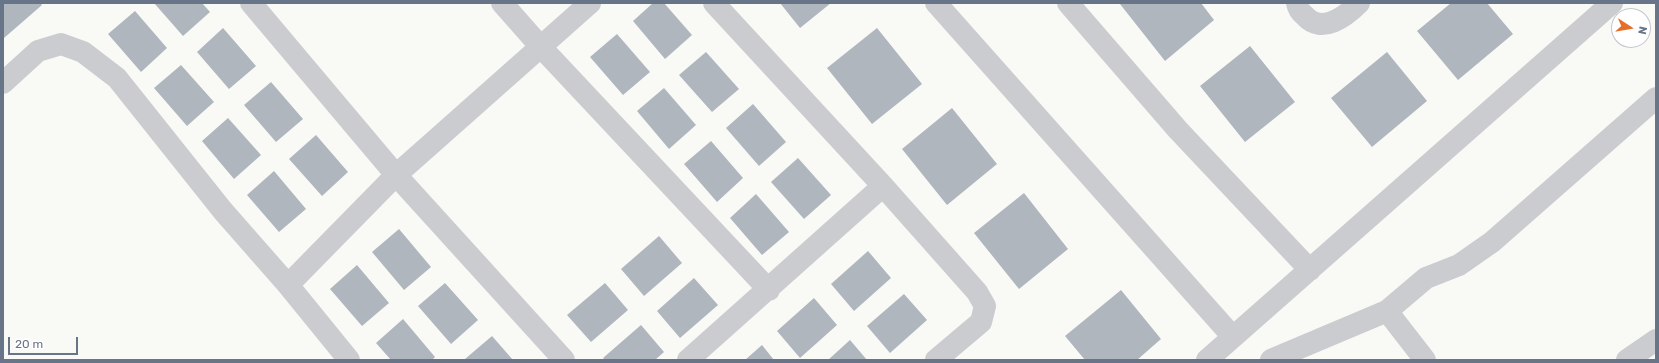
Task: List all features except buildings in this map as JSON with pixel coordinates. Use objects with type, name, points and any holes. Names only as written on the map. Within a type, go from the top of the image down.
[{"type":"street","points":[[251,3],[396,175],[564,360]]},
{"type":"street","points":[[502,3],[540,46],[769,290]]},
{"type":"street","points":[[288,285],[396,175],[590,3]]},
{"type":"street","points":[[714,3],[883,186],[978,292],[985,306],[981,322],[936,360]]},
{"type":"street","points":[[936,3],[1233,338]]},
{"type":"street","points":[[1068,3],[1178,130],[1310,270]]},
{"type":"street","points":[[1297,3],[1298,10],[1308,20],[1317,24],[1333,22],[1346,16],[1359,3]]},
{"type":"street","points":[[1206,360],[1233,338],[1612,3]]},
{"type":"street","points":[[3,83],[38,51],[61,44],[83,52],[116,78],[223,211],[288,285],[349,360]]},
{"type":"street","points":[[1271,360],[1387,311],[1426,278],[1459,265],[1492,242],[1656,98]]},
{"type":"street","points":[[688,360],[769,290],[883,186]]},
{"type":"street","points":[[1387,311],[1425,360]]},
{"type":"street","points":[[1628,360],[1656,340]]}]
